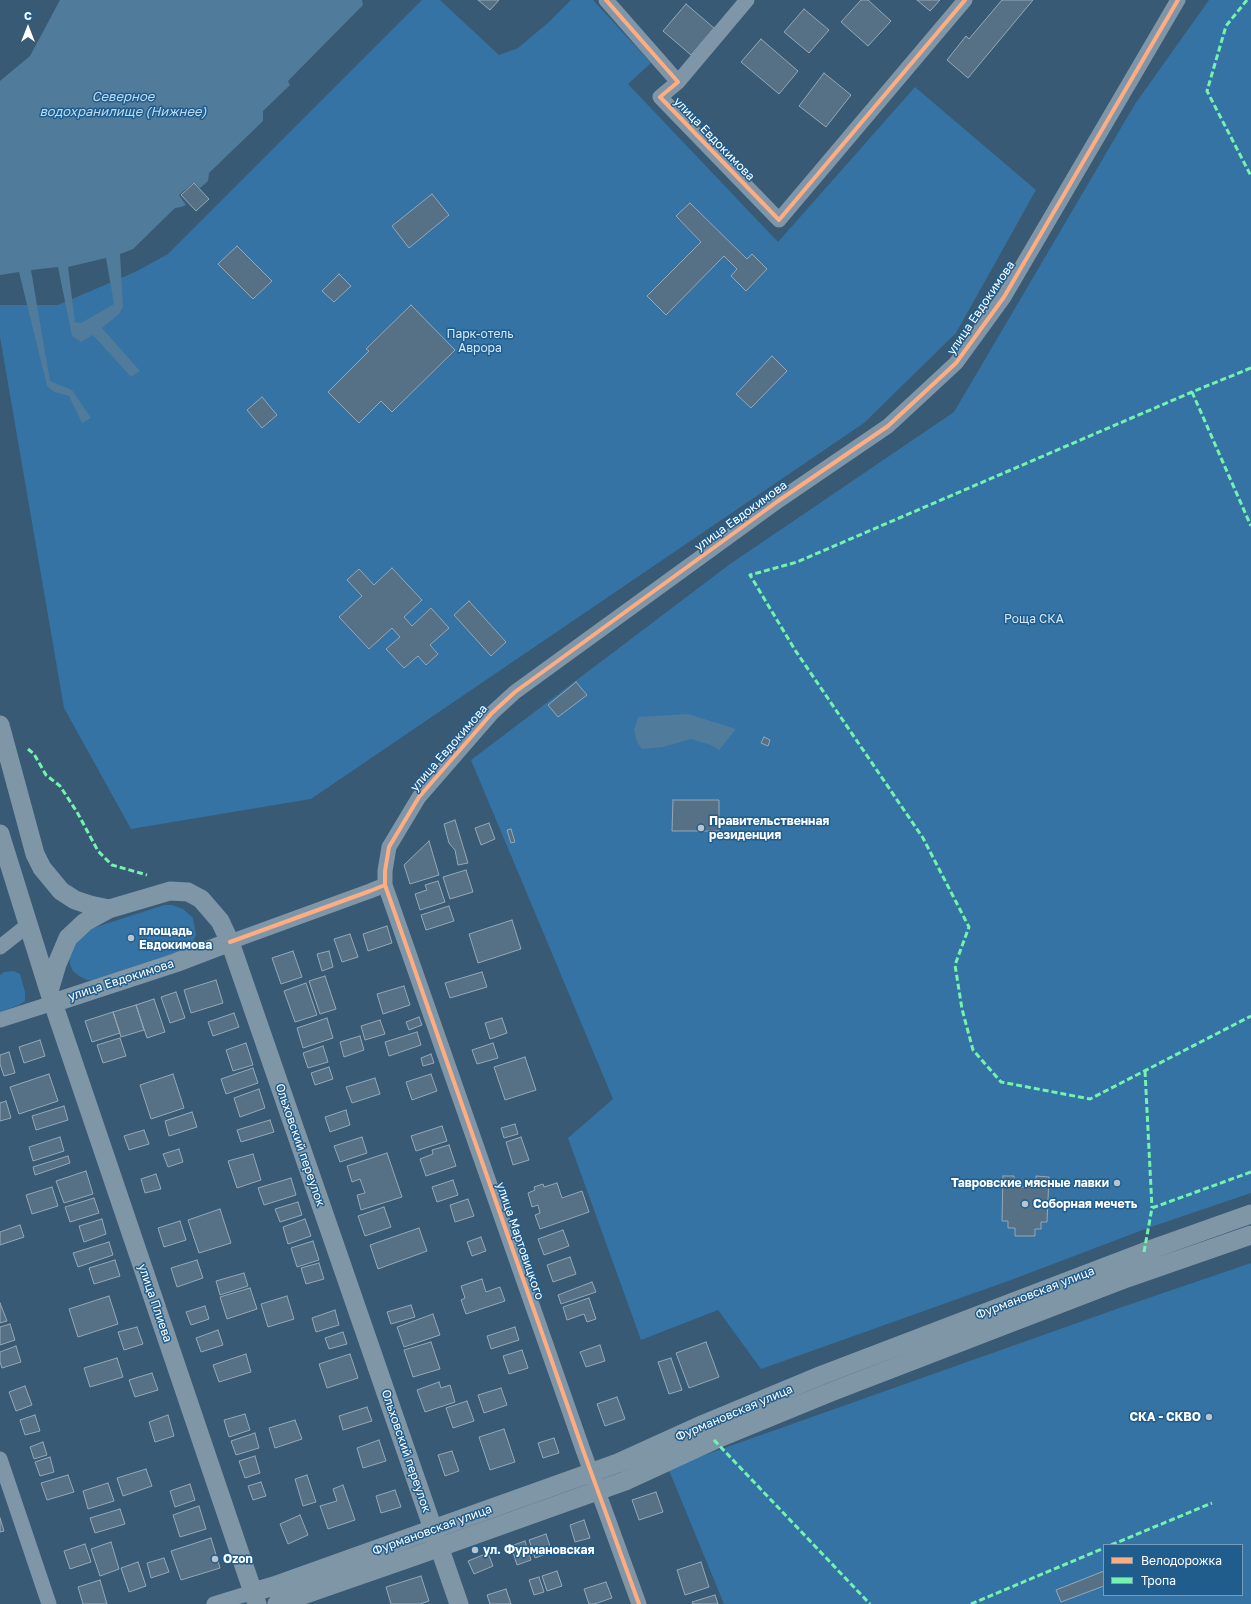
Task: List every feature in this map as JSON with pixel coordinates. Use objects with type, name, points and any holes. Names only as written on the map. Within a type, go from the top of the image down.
[{"type":"main road","name":"Ольховский переулок","points":[[0,724],[36,854],[42,868],[61,891],[75,900],[90,905],[109,908],[170,891],[188,892],[201,899],[220,921],[230,942],[459,1604]]},
{"type":"main road","points":[[1,841],[31,848],[36,854]]},
{"type":"main road","name":"улица Плиева","points":[[1,841],[51,997],[255,1598]]},
{"type":"main road","points":[[51,997],[56,964],[68,938],[85,922],[109,908]]},
{"type":"main road","name":"улица Евдокимова","points":[[51,997],[175,963],[230,942]]},
{"type":"main road","name":"Фурмановская улица","points":[[255,1598],[274,1586],[618,1463],[704,1424],[830,1372],[1144,1252],[1251,1214]]},
{"type":"main road","name":"Фурмановская улица","points":[[277,1604],[625,1481],[714,1440],[838,1389],[1120,1281],[1251,1235]]},
{"type":"street","name":"улица Евдокимова","points":[[606,0],[678,82]]},
{"type":"street","name":"улица Евдокимова","points":[[748,0],[678,82],[660,97],[779,220],[965,0]]},
{"type":"street","name":"улица Евдокимова","points":[[230,942],[384,885],[389,847],[419,797],[492,713],[515,692],[778,500],[888,426],[956,364],[1004,297],[1178,0]]},
{"type":"street","name":"улица Мартовицкого","points":[[384,885],[597,1490],[639,1604]]},
{"type":"street","points":[[0,947],[28,925]]},
{"type":"street","name":"улица Евдокимова","points":[[0,1020],[51,997]]},
{"type":"street","points":[[0,1459],[49,1604]]},
{"type":"street","name":"Фурмановская улица","points":[[214,1604],[255,1598]]},
{"type":"green space","name":"Парк-отель Аврора","points":[[422,0],[440,0],[499,55],[518,48],[549,22],[571,0],[593,0],[651,63],[628,84],[778,242],[915,87],[1036,190],[956,333],[864,423],[311,799],[131,829],[64,708],[0,337],[0,305],[58,305],[135,272],[168,254]]},
{"type":"green space","name":"Роща СКА","points":[[1209,0],[1251,0],[1251,1193],[1148,1228],[1011,1280],[761,1369],[718,1310],[641,1340],[568,1138],[613,1099],[471,760],[730,564],[954,412],[1135,104]]},
{"type":"green space","points":[[164,905],[172,905],[183,909],[193,918],[196,935],[189,949],[96,981],[87,980],[73,971],[70,964],[70,948],[90,929]]},
{"type":"green space","points":[[14,971],[20,974],[25,992],[25,1001],[19,1005],[0,1012],[0,975],[4,972]]},
{"type":"green space","points":[[1251,1263],[1251,1604],[724,1604],[668,1468],[1125,1306]]},
{"type":"water","name":"Северное водохранилище (Нижнее)","points":[[60,0],[362,0],[363,5],[288,81],[290,85],[263,111],[263,121],[209,173],[208,181],[200,188],[194,182],[179,195],[186,205],[175,208],[133,249],[120,254],[123,307],[119,314],[102,328],[140,371],[131,377],[93,335],[81,342],[72,336],[58,267],[31,270],[50,381],[72,390],[91,418],[82,423],[69,396],[54,392],[47,386],[19,272],[0,275],[0,81],[30,56]],"holes":[[[106,258],[114,304],[81,323],[75,322],[68,267]]]},
{"type":"water","points":[[688,714],[736,729],[719,750],[711,745],[691,739],[663,747],[642,749],[637,742],[634,730],[638,717]]},
{"type":"building","points":[[478,0],[499,0],[490,10]]},
{"type":"building","points":[[861,0],[868,0],[891,21],[868,46],[841,22]]},
{"type":"building","points":[[917,0],[940,0],[930,11]]},
{"type":"building","points":[[1002,0],[1033,0],[968,78],[947,60],[966,36],[969,39]]},
{"type":"building","points":[[686,4],[714,28],[691,55],[663,31]]},
{"type":"building","points":[[804,9],[829,30],[809,53],[784,32]]},
{"type":"building","points":[[761,39],[798,71],[779,94],[741,62]]},
{"type":"building","points":[[824,73],[851,95],[826,127],[799,106]]},
{"type":"building","points":[[194,183],[209,199],[196,211],[181,195]]},
{"type":"building","points":[[432,194],[449,215],[409,248],[392,226]]},
{"type":"building","points":[[690,203],[747,259],[752,254],[767,269],[746,291],[731,276],[737,269],[724,256],[666,315],[647,296],[701,242],[676,216]]},
{"type":"building","points":[[237,246],[272,281],[253,299],[218,264]]},
{"type":"building","points":[[339,274],[351,286],[334,302],[322,291]]},
{"type":"building","name":"Парк-отель Аврора","points":[[411,305],[455,350],[392,412],[381,401],[359,423],[328,392],[369,351],[366,349]]},
{"type":"building","points":[[772,356],[787,371],[751,408],[736,394]]},
{"type":"building","points":[[262,397],[277,415],[262,428],[247,410]]},
{"type":"building","points":[[392,568],[422,600],[404,617],[412,626],[431,608],[449,628],[430,645],[438,654],[426,665],[418,656],[404,668],[386,649],[400,637],[392,628],[369,649],[339,617],[362,596],[347,580],[359,569],[374,585]]},
{"type":"building","points":[[469,601],[506,642],[491,656],[454,615]]},
{"type":"building","points":[[576,682],[587,695],[558,717],[548,705]]},
{"type":"building","points":[[764,737],[770,740],[768,746],[761,743]]},
{"type":"building","points":[[673,800],[719,800],[719,831],[672,831]]},
{"type":"building","points":[[455,820],[468,863],[458,865],[455,850],[449,843],[444,824]]},
{"type":"building","points":[[489,823],[495,839],[481,845],[475,828]]},
{"type":"building","points":[[511,829],[515,842],[511,843],[507,830]]},
{"type":"building","points":[[429,841],[439,875],[410,884],[404,865]]},
{"type":"building","points":[[466,870],[473,892],[450,899],[443,877]]},
{"type":"building","points":[[438,881],[445,902],[420,910],[415,894],[427,890],[425,885]]},
{"type":"building","points":[[449,906],[454,921],[426,930],[421,915]]},
{"type":"building","points":[[512,920],[521,949],[478,963],[469,934]]},
{"type":"building","points":[[387,926],[392,943],[368,951],[363,934]]},
{"type":"building","points":[[350,934],[358,957],[342,962],[334,939]]},
{"type":"building","points":[[293,951],[302,977],[281,984],[272,958]]},
{"type":"building","points":[[329,951],[333,967],[322,971],[317,954]]},
{"type":"building","points":[[482,972],[487,987],[450,998],[445,983]]},
{"type":"building","points":[[325,976],[336,1009],[320,1014],[309,981]]},
{"type":"building","points":[[216,980],[223,1003],[191,1013],[184,990]]},
{"type":"building","points":[[306,983],[317,1015],[295,1022],[284,991]]},
{"type":"building","points":[[404,986],[410,1005],[383,1014],[377,994]]},
{"type":"building","points":[[176,992],[185,1018],[170,1023],[161,997]]},
{"type":"building","points":[[154,999],[165,1032],[147,1038],[136,1005]]},
{"type":"building","points":[[136,1005],[144,1030],[121,1037],[113,1012]]},
{"type":"building","points":[[113,1012],[120,1033],[92,1042],[85,1021]]},
{"type":"building","points":[[234,1013],[239,1027],[213,1036],[208,1022]]},
{"type":"building","points":[[419,1017],[422,1025],[409,1030],[406,1022]]},
{"type":"building","points":[[327,1018],[333,1038],[303,1048],[297,1028]]},
{"type":"building","points":[[502,1018],[507,1033],[490,1039],[485,1023]]},
{"type":"building","points":[[380,1020],[385,1034],[365,1040],[361,1026]]},
{"type":"building","points":[[417,1032],[421,1045],[389,1056],[385,1042]]},
{"type":"building","points":[[360,1036],[364,1050],[344,1057],[340,1042]]},
{"type":"building","points":[[120,1038],[126,1056],[103,1063],[97,1045]]},
{"type":"building","points":[[40,1040],[45,1056],[24,1063],[19,1047]]},
{"type":"building","points":[[246,1043],[253,1065],[233,1071],[226,1050]]},
{"type":"building","points":[[493,1043],[498,1058],[477,1064],[472,1050]]},
{"type":"building","points":[[323,1046],[328,1062],[308,1068],[303,1053]]},
{"type":"building","points":[[9,1052],[15,1073],[4,1076],[0,1064],[0,1055]]},
{"type":"building","points":[[431,1054],[434,1063],[423,1066],[421,1058]]},
{"type":"building","points":[[525,1057],[536,1090],[505,1100],[494,1067]]},
{"type":"building","points":[[329,1067],[333,1079],[315,1085],[311,1073]]},
{"type":"building","points":[[253,1068],[258,1083],[226,1094],[221,1079]]},
{"type":"building","points":[[49,1074],[58,1101],[19,1114],[10,1087]]},
{"type":"building","points":[[173,1074],[184,1108],[151,1119],[140,1085]]},
{"type":"building","points":[[431,1074],[437,1091],[412,1100],[406,1082]]},
{"type":"building","points":[[375,1078],[380,1094],[352,1103],[346,1087]]},
{"type":"building","points":[[259,1089],[265,1108],[240,1117],[234,1098]]},
{"type":"building","points":[[6,1101],[11,1118],[0,1121],[0,1103]]},
{"type":"building","points":[[64,1106],[68,1120],[36,1130],[32,1116]]},
{"type":"building","points":[[346,1110],[350,1125],[330,1132],[325,1117]]},
{"type":"building","points":[[192,1112],[197,1127],[169,1136],[165,1121]]},
{"type":"building","points":[[270,1120],[274,1132],[241,1142],[237,1130]]},
{"type":"building","points":[[515,1124],[518,1134],[504,1138],[501,1128]]},
{"type":"building","points":[[442,1126],[447,1141],[416,1151],[411,1136]]},
{"type":"building","points":[[144,1130],[149,1144],[129,1150],[124,1136]]},
{"type":"building","points":[[60,1137],[64,1151],[33,1161],[29,1147]]},
{"type":"building","points":[[362,1137],[367,1153],[340,1162],[334,1146]]},
{"type":"building","points":[[521,1137],[529,1160],[513,1165],[506,1142]]},
{"type":"building","points":[[449,1145],[456,1166],[426,1176],[420,1159],[433,1154],[432,1150]]},
{"type":"building","points":[[179,1149],[183,1162],[168,1167],[163,1154]]},
{"type":"building","points":[[387,1153],[402,1197],[361,1210],[357,1195],[365,1193],[360,1179],[352,1182],[347,1166]]},
{"type":"building","points":[[253,1154],[261,1180],[237,1188],[228,1161]]},
{"type":"building","points":[[68,1156],[70,1163],[35,1175],[33,1167]]},
{"type":"building","points":[[86,1171],[93,1194],[64,1203],[56,1181]]},
{"type":"building","points":[[156,1174],[161,1189],[145,1193],[141,1179]]},
{"type":"building","name":"Соборная мечеть","points":[[1003,1176],[1014,1176],[1014,1187],[1036,1187],[1036,1176],[1049,1177],[1047,1222],[1041,1222],[1041,1229],[1035,1229],[1035,1236],[1015,1236],[1015,1228],[1008,1228],[1008,1221],[1002,1221]]},
{"type":"building","points":[[291,1178],[296,1195],[264,1205],[258,1188]]},
{"type":"building","points":[[453,1180],[458,1195],[437,1202],[432,1187]]},
{"type":"building","points":[[557,1183],[562,1198],[582,1191],[589,1212],[540,1229],[535,1215],[540,1213],[538,1205],[532,1207],[528,1193],[535,1190],[534,1187],[543,1184],[544,1187]]},
{"type":"building","points":[[52,1187],[58,1206],[32,1214],[26,1195]]},
{"type":"building","points":[[94,1198],[99,1213],[70,1222],[65,1207]]},
{"type":"building","points":[[468,1199],[474,1216],[455,1222],[450,1205]]},
{"type":"building","points":[[298,1202],[302,1215],[280,1222],[275,1209]]},
{"type":"building","points":[[384,1207],[391,1227],[365,1236],[358,1216]]},
{"type":"building","points":[[220,1209],[231,1243],[199,1253],[188,1220]]},
{"type":"building","points":[[102,1219],[106,1234],[84,1242],[79,1226]]},
{"type":"building","points":[[305,1219],[311,1236],[288,1244],[283,1227]]},
{"type":"building","points":[[180,1221],[186,1240],[164,1247],[158,1228]]},
{"type":"building","points":[[20,1225],[24,1237],[0,1245],[0,1232]]},
{"type":"building","points":[[419,1228],[427,1251],[378,1269],[370,1245]]},
{"type":"building","points":[[563,1230],[569,1246],[544,1255],[538,1239]]},
{"type":"building","points":[[481,1237],[486,1251],[472,1256],[467,1242]]},
{"type":"building","points":[[313,1241],[319,1260],[297,1267],[291,1248]]},
{"type":"building","points":[[109,1242],[113,1255],[78,1267],[73,1253]]},
{"type":"building","points":[[570,1257],[576,1274],[553,1282],[547,1265]]},
{"type":"building","points":[[115,1260],[120,1276],[94,1284],[89,1268]]},
{"type":"building","points":[[197,1260],[203,1278],[177,1287],[171,1268]]},
{"type":"building","points":[[319,1263],[324,1279],[306,1284],[301,1268]]},
{"type":"building","points":[[244,1273],[248,1286],[220,1295],[216,1281]]},
{"type":"building","points":[[482,1279],[486,1292],[500,1287],[505,1301],[466,1314],[461,1300],[465,1298],[461,1286]]},
{"type":"building","points":[[592,1282],[596,1292],[561,1304],[558,1295]]},
{"type":"building","points":[[250,1288],[257,1309],[227,1319],[220,1297]]},
{"type":"building","points":[[109,1296],[118,1324],[78,1337],[69,1309]]},
{"type":"building","points":[[287,1296],[294,1319],[268,1327],[261,1304]]},
{"type":"building","points":[[589,1298],[596,1319],[587,1322],[584,1314],[567,1320],[563,1307]]},
{"type":"building","points":[[0,1303],[7,1321],[0,1323]]},
{"type":"building","points":[[411,1305],[415,1317],[391,1324],[387,1312]]},
{"type":"building","points":[[205,1306],[209,1319],[191,1325],[186,1312]]},
{"type":"building","points":[[335,1310],[339,1325],[316,1332],[312,1318]]},
{"type":"building","points":[[433,1314],[440,1335],[404,1347],[397,1327]]},
{"type":"building","points":[[10,1324],[15,1340],[0,1345],[0,1327]]},
{"type":"building","points":[[137,1327],[143,1344],[124,1350],[118,1332]]},
{"type":"building","points":[[515,1327],[519,1340],[491,1349],[487,1336]]},
{"type":"building","points":[[218,1330],[223,1345],[201,1352],[196,1338]]},
{"type":"building","points":[[343,1332],[347,1344],[329,1349],[325,1338]]},
{"type":"building","points":[[431,1342],[440,1369],[413,1377],[404,1350]]},
{"type":"building","points":[[706,1342],[719,1377],[689,1388],[676,1353]]},
{"type":"building","points":[[600,1345],[605,1361],[586,1367],[580,1352]]},
{"type":"building","points":[[16,1346],[21,1362],[2,1368],[0,1362],[0,1352]]},
{"type":"building","points":[[522,1350],[528,1368],[509,1374],[503,1356]]},
{"type":"building","points":[[246,1354],[251,1372],[219,1382],[213,1365]]},
{"type":"building","points":[[350,1354],[358,1378],[327,1388],[319,1364]]},
{"type":"building","points":[[117,1358],[123,1377],[90,1387],[84,1368]]},
{"type":"building","points":[[671,1358],[682,1390],[669,1394],[658,1362]]},
{"type":"building","points":[[152,1373],[158,1390],[135,1397],[129,1380]]},
{"type":"building","points":[[439,1382],[441,1388],[450,1385],[455,1402],[425,1412],[417,1390]]},
{"type":"building","points":[[25,1386],[32,1405],[16,1411],[9,1392]]},
{"type":"building","points":[[501,1388],[507,1405],[484,1413],[478,1395]]},
{"type":"building","points":[[617,1397],[625,1419],[605,1426],[597,1404]]},
{"type":"building","points":[[467,1401],[474,1421],[453,1428],[446,1408]]},
{"type":"building","points":[[367,1407],[372,1421],[343,1430],[339,1416]]},
{"type":"building","points":[[245,1414],[250,1430],[229,1437],[224,1420]]},
{"type":"building","points":[[35,1415],[40,1431],[25,1435],[20,1420]]},
{"type":"building","points":[[168,1415],[174,1436],[155,1442],[149,1422]]},
{"type":"building","points":[[295,1420],[302,1439],[275,1448],[269,1428]]},
{"type":"building","points":[[504,1429],[515,1462],[490,1470],[479,1437]]},
{"type":"building","points":[[255,1433],[259,1448],[236,1455],[231,1441]]},
{"type":"building","points":[[554,1438],[559,1453],[543,1458],[538,1443]]},
{"type":"building","points":[[379,1440],[386,1461],[363,1468],[357,1448]]},
{"type":"building","points":[[43,1442],[47,1455],[34,1459],[30,1447]]},
{"type":"building","points":[[452,1451],[459,1471],[445,1476],[438,1455]]},
{"type":"building","points":[[255,1456],[260,1473],[245,1478],[239,1461]]},
{"type":"building","points":[[50,1457],[54,1472],[40,1476],[35,1462]]},
{"type":"building","points":[[146,1469],[152,1486],[123,1496],[117,1478]]},
{"type":"building","points":[[68,1475],[74,1492],[47,1500],[41,1483]]},
{"type":"building","points":[[307,1475],[316,1502],[303,1506],[295,1479]]},
{"type":"building","points":[[261,1482],[266,1496],[253,1500],[248,1486]]},
{"type":"building","points":[[108,1483],[114,1501],[88,1509],[83,1491]]},
{"type":"building","points":[[190,1484],[195,1500],[175,1507],[170,1491]]},
{"type":"building","points":[[343,1485],[355,1520],[328,1529],[320,1506],[337,1501],[333,1489]]},
{"type":"building","points":[[395,1490],[401,1507],[381,1513],[376,1496]]},
{"type":"building","points":[[656,1492],[663,1512],[639,1520],[632,1500]]},
{"type":"building","points":[[199,1506],[206,1529],[180,1537],[173,1515]]},
{"type":"building","points":[[120,1509],[125,1524],[95,1533],[90,1518]]},
{"type":"building","points":[[300,1515],[308,1535],[288,1544],[280,1524]]},
{"type":"building","points":[[0,1518],[4,1531],[0,1532]]},
{"type":"building","points":[[584,1520],[590,1538],[575,1542],[570,1525]]},
{"type":"building","points":[[546,1534],[552,1552],[535,1558],[529,1540]]},
{"type":"building","points":[[211,1538],[220,1568],[181,1580],[171,1551]]},
{"type":"building","points":[[525,1541],[531,1560],[517,1565],[511,1546]]},
{"type":"building","points":[[111,1542],[119,1569],[100,1576],[91,1549]]},
{"type":"building","points":[[85,1544],[91,1562],[70,1569],[64,1551]]},
{"type":"building","points":[[488,1553],[493,1566],[474,1574],[468,1561]]},
{"type":"building","points":[[164,1558],[169,1572],[151,1578],[147,1563]]},
{"type":"building","points":[[138,1562],[146,1586],[129,1592],[121,1568]]},
{"type":"building","points":[[701,1562],[709,1587],[685,1595],[677,1570]]},
{"type":"building","points":[[557,1571],[562,1586],[547,1591],[542,1576]]},
{"type":"building","points":[[1103,1571],[1103,1586],[1061,1602],[1056,1590]]},
{"type":"building","points":[[421,1576],[429,1601],[420,1604],[391,1604],[386,1587]]},
{"type":"building","points":[[539,1577],[544,1592],[534,1595],[529,1580]]},
{"type":"building","points":[[100,1580],[107,1604],[83,1604],[78,1587]]},
{"type":"building","points":[[606,1582],[612,1598],[594,1604],[589,1604],[584,1589]]},
{"type":"building","points":[[506,1589],[511,1604],[490,1604],[487,1595]]},
{"type":"building","points":[[715,1595],[718,1604],[693,1604],[692,1602]]},
{"type":"marked path","points":[[1247,0],[1226,26],[1207,91],[1251,176]]},
{"type":"marked path","points":[[1251,368],[797,562],[750,575],[795,650],[923,838],[969,927],[955,965],[962,1009],[973,1050],[1001,1082],[1090,1099],[1251,1016]]},
{"type":"marked path","points":[[1192,392],[1251,526]]},
{"type":"marked path","points":[[28,749],[34,754],[46,775],[60,786],[77,812],[98,851],[112,865],[147,875]]},
{"type":"marked path","points":[[1145,1071],[1152,1208]]},
{"type":"marked path","points":[[1144,1252],[1152,1208],[1251,1172]]},
{"type":"marked path","points":[[714,1440],[870,1604]]},
{"type":"marked path","points":[[1113,1544],[1212,1503]]},
{"type":"marked path","points":[[971,1604],[1103,1548]]},
{"type":"cycle path","points":[[606,0],[678,82],[660,97],[779,220],[965,0]]},
{"type":"cycle path","points":[[639,1604],[583,1450],[385,885],[385,871],[389,847],[419,797],[492,713],[515,692],[778,501],[888,426],[956,363],[1004,297],[1178,0]]},
{"type":"cycle path","points":[[230,942],[385,885]]},
{"type":"place","name":"Правительственная резиденция","points":[[701,828]]},
{"type":"place","name":"площадь Евдокимова","points":[[131,938]]},
{"type":"place","name":"Тавровские мясные лавки","points":[[1117,1183]]},
{"type":"place","name":"Соборная мечеть","points":[[1025,1204]]},
{"type":"place","name":"СКА - СКВО","points":[[1209,1417]]},
{"type":"place","name":"ул. Фурмановская","points":[[475,1550]]},
{"type":"place","name":"Ozon","points":[[215,1559]]}]
